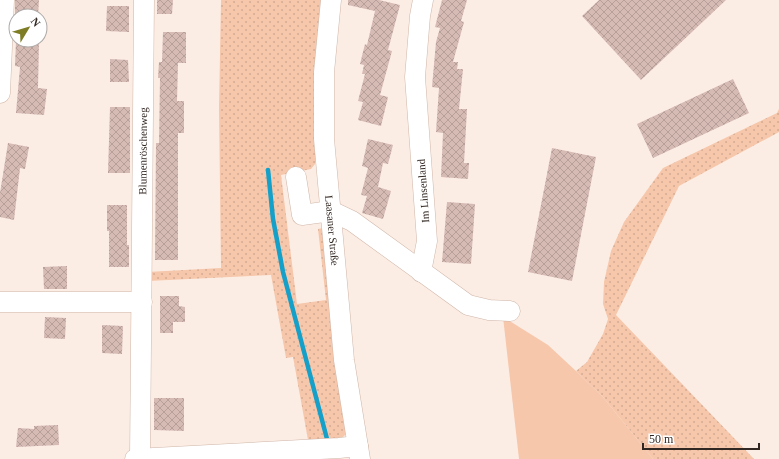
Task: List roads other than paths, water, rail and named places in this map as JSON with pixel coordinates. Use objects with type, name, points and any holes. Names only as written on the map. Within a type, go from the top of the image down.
[{"type":"street","points":[[0,93],[4,0]]},
{"type":"street","name":"Blumenröschenweg","points":[[140,459],[144,0]]},
{"type":"street","name":"Laasaner Straße","points":[[331,0],[324,72],[324,138],[344,360],[359,452]]},
{"type":"street","name":"Im Linsenland","points":[[421,272],[427,241],[415,77],[420,16],[423,0]]},
{"type":"street","points":[[296,177],[302,215],[331,211],[352,221],[468,305],[489,310],[510,311]]},
{"type":"street","points":[[0,302],[142,302]]},
{"type":"street","points":[[135,459],[359,452]]},
{"type":"waterway","points":[[268,170],[273,219],[283,272],[327,439]]}]
